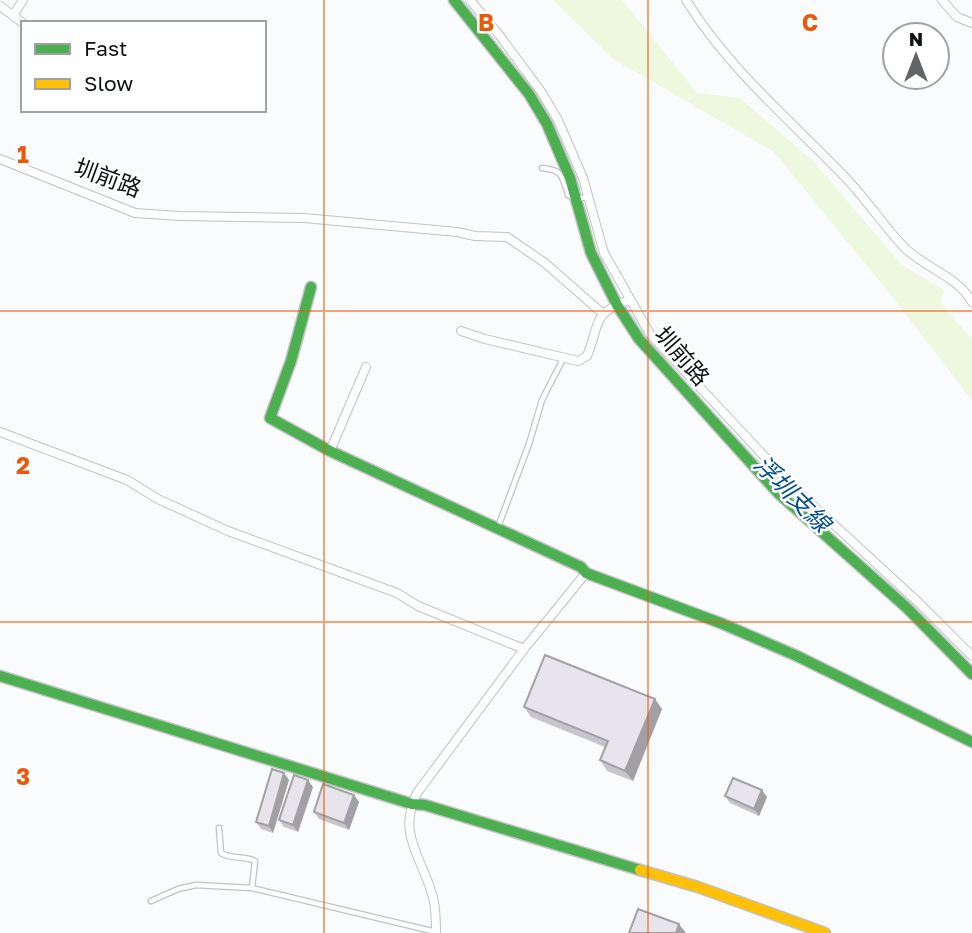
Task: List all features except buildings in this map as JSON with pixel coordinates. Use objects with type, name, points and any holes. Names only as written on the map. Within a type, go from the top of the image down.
[{"type":"street","points":[[14,14],[23,0]]},
{"type":"street","name":"圳前路","points":[[454,0],[538,109],[562,158],[591,253],[617,305],[653,358],[778,493],[907,608],[972,674]]},
{"type":"street","name":"圳前路","points":[[470,0],[550,105],[577,162],[604,253],[650,334],[793,487],[918,602],[972,656]]},
{"type":"street","points":[[686,0],[767,101],[844,176],[900,242],[920,260],[964,290],[972,302]]},
{"type":"street","points":[[942,0],[957,17],[972,23]]},
{"type":"street","points":[[0,6],[21,21]]},
{"type":"street","name":"圳前路","points":[[0,159],[135,213],[304,218],[507,237],[545,263],[602,313]]},
{"type":"street","points":[[311,287],[291,361],[270,418],[330,450],[581,567],[586,573],[723,624],[797,656],[972,741]]},
{"type":"street","points":[[461,331],[578,361],[587,356],[602,313],[629,300]]},
{"type":"street","points":[[330,450],[366,367]]},
{"type":"street","points":[[0,432],[127,480],[158,499],[228,531],[397,593],[418,606],[524,649]]},
{"type":"street","points":[[436,933],[432,892],[410,838],[412,804],[417,793],[524,649],[586,573]]},
{"type":"street","points":[[0,676],[412,804],[425,805],[698,887],[825,933]]},
{"type":"lane","points":[[542,167],[556,169],[561,174],[568,195],[576,199],[589,197]]},
{"type":"lane","points":[[497,528],[529,444],[542,400],[563,359]]},
{"type":"lane","points":[[219,828],[221,853],[227,857],[249,858],[255,861],[252,888]]},
{"type":"lane","points":[[151,901],[178,889],[196,885],[252,888],[436,933]]},
{"type":"green space","points":[[553,0],[622,0],[697,93],[740,98],[814,162],[902,265],[944,290],[940,303],[972,339],[972,400],[891,295],[774,152],[613,59]]},
{"type":"waterway","name":"浮圳支線","points":[[462,0],[524,80]]},
{"type":"waterway","name":"浮圳支線","points":[[535,94],[550,118],[580,189]]},
{"type":"waterway","name":"浮圳支線","points":[[584,206],[591,234]]},
{"type":"waterway","name":"浮圳支線","points":[[613,285],[620,298]]},
{"type":"waterway","name":"浮圳支線","points":[[626,307],[647,340]]},
{"type":"waterway","name":"浮圳支線","points":[[710,410],[801,507]]},
{"type":"waterway","name":"浮圳支線","points":[[859,558],[906,599],[972,666]]},
{"type":"traffic: fast","points":[[454,0],[529,94],[547,124],[570,178],[591,253],[617,305],[639,339],[778,493],[907,608],[972,674]]},
{"type":"traffic: fast","points":[[311,287],[291,361],[270,418],[330,451],[581,567],[586,573],[723,624],[797,656],[972,742]]},
{"type":"traffic: fast","points":[[0,676],[412,804],[425,805],[640,870]]},
{"type":"traffic: slow","points":[[640,870],[698,887],[825,933]]}]
